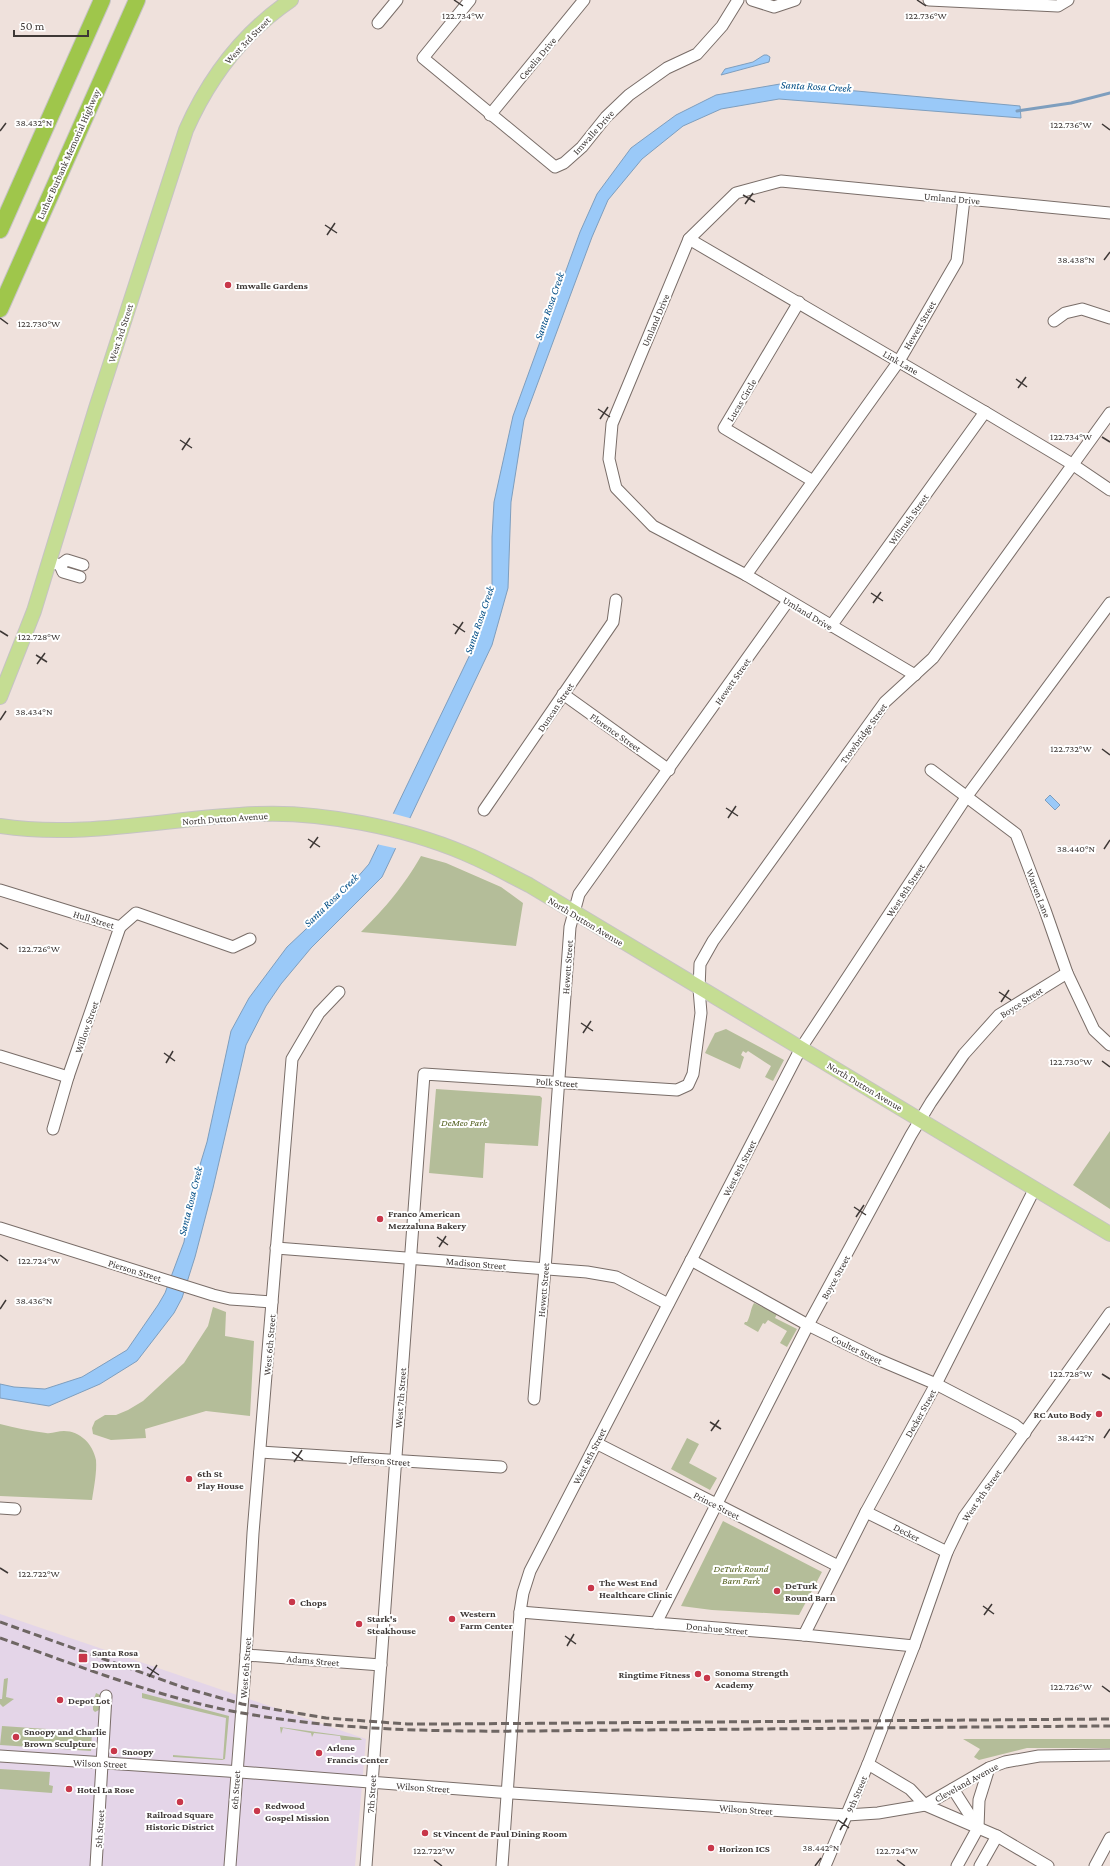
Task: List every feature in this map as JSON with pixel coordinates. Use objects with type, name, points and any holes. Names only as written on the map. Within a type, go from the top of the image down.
[{"type":"highway","points":[[0,230],[102,0]]},
{"type":"highway","name":"Luther Burbank Memorial Highway","points":[[0,309],[137,0]]},
{"type":"highway","points":[[0,324],[17,270]]},
{"type":"main road","name":"West 3rd Street","points":[[0,697],[55,564],[96,408],[177,154],[189,123],[206,90],[232,54],[264,21],[291,0]]},
{"type":"main road","name":"North Dutton Avenue","points":[[0,826],[26,829],[63,830],[257,814],[302,816],[355,821],[463,852],[528,885],[699,989],[802,1048],[1034,1190],[1110,1234]]},
{"type":"street","points":[[378,23],[397,0]]},
{"type":"street","name":"Cecelia Drive","points":[[490,115],[584,0]]},
{"type":"street","name":"Imwalle Drive","points":[[467,1],[423,58],[490,115],[555,167],[564,163],[582,147],[606,116],[629,95],[667,68],[697,54],[722,26],[738,0]]},
{"type":"street","points":[[752,0],[774,7],[795,0]]},
{"type":"street","points":[[929,0],[1058,6],[1068,0]]},
{"type":"street","name":"Umland Drive","points":[[914,675],[746,575],[653,526],[616,488],[609,459],[612,424],[689,239],[736,193],[781,181],[1110,213]]},
{"type":"street","name":"Hewett Street","points":[[746,575],[899,361],[957,261],[964,199]]},
{"type":"street","name":"Link Lane","points":[[689,239],[985,412],[1072,464],[1110,490]]},
{"type":"street","name":"Lucas Circle","points":[[799,302],[724,428],[813,481]]},
{"type":"street","points":[[1054,321],[1065,313],[1082,309],[1110,318]]},
{"type":"street","name":"Willrush Street","points":[[831,626],[985,412]]},
{"type":"street","name":"Trowbridge Street","points":[[688,1085],[693,1074],[701,1014],[699,989],[700,964],[713,941],[885,702],[933,658],[1110,413]]},
{"type":"street","points":[[80,577],[63,572],[55,564],[66,560],[83,565]]},
{"type":"street","name":"Duncan Street","points":[[484,810],[613,622],[616,600]]},
{"type":"street","name":"Hewett Street","points":[[534,1399],[570,927],[579,894],[669,770],[788,601]]},
{"type":"street","name":"West 8th Street","points":[[502,1866],[520,1612],[523,1593],[530,1571],[802,1048],[967,796],[1110,603]]},
{"type":"street","name":"Florence Street","points":[[563,694],[669,770]]},
{"type":"street","name":"Warren Lane","points":[[931,770],[1016,834],[1067,973],[1094,1030],[1110,1045]]},
{"type":"street","name":"Hull Street","points":[[0,890],[120,927],[136,914],[233,947],[250,939]]},
{"type":"street","name":"Willow Street","points":[[53,1129],[68,1077],[120,927]]},
{"type":"street","name":"Boyce Street","points":[[656,1623],[808,1326],[921,1120],[964,1054],[999,1015],[1067,973]]},
{"type":"street","name":"West 6th Street","points":[[241,1713],[260,1452],[292,1059],[319,1013],[339,992]]},
{"type":"street","points":[[0,1056],[68,1077]]},
{"type":"street","name":"Polk Street","points":[[424,1074],[677,1090],[688,1085]]},
{"type":"street","name":"West 7th Street","points":[[377,1722],[424,1074]]},
{"type":"street","name":"Decker Street","points":[[804,1635],[866,1512],[936,1384],[1034,1190]]},
{"type":"street","name":"Pierson Street","points":[[0,1228],[202,1292],[230,1299],[272,1302]]},
{"type":"street","name":"Madison Street","points":[[276,1248],[411,1257],[587,1272],[616,1277],[668,1304]]},
{"type":"street","name":"Coulter Street","points":[[691,1260],[808,1326],[877,1359],[936,1384],[1015,1425],[1025,1432]]},
{"type":"street","name":"West 9th Street","points":[[885,1721],[914,1646],[947,1552],[964,1517],[1110,1313]]},
{"type":"street","name":"Prince Street","points":[[596,1443],[838,1566]]},
{"type":"street","name":"Jefferson Street","points":[[260,1452],[501,1467]]},
{"type":"street","points":[[0,1508],[15,1509]]},
{"type":"street","name":"Decker","points":[[866,1512],[947,1552]]},
{"type":"street","name":"Donahue Street","points":[[520,1612],[804,1635],[914,1646]]},
{"type":"street","name":"Adams Street","points":[[246,1655],[381,1665]]},
{"type":"street","name":"5th Street","points":[[96,1866],[106,1696]]},
{"type":"street","name":"6th Street","points":[[230,1866],[241,1713]]},
{"type":"street","name":"9th Street","points":[[825,1866],[885,1721]]},
{"type":"street","name":"7th Street","points":[[366,1866],[377,1722]]},
{"type":"street","name":"Cleveland Avenue","points":[[847,1815],[878,1813],[925,1805],[989,1768],[1005,1762],[1039,1756],[1110,1755]]},
{"type":"street","name":"Wilson Street","points":[[0,1756],[237,1772],[507,1793],[847,1815]]},
{"type":"street","points":[[868,1764],[910,1790],[925,1805],[997,1836],[1048,1866]]},
{"type":"street","points":[[957,1866],[978,1828],[980,1800],[989,1768]]},
{"type":"street","points":[[952,1789],[978,1828]]},
{"type":"street","points":[[980,1866],[997,1836]]},
{"type":"street","points":[[1095,1866],[1110,1838]]},
{"type":"shaded area","name":"Railroad Square Historic District","points":[[0,1614],[366,1739],[355,1866],[0,1866]]},
{"type":"green space","points":[[421,856],[446,863],[501,887],[523,903],[516,946],[361,932],[394,896]]},
{"type":"green space","points":[[726,1029],[784,1060],[773,1081],[765,1077],[771,1066],[748,1051],[746,1053],[743,1051],[741,1055],[744,1057],[740,1069],[705,1053],[715,1033]]},
{"type":"green space","name":"DeMeo Park","points":[[436,1089],[540,1096],[542,1098],[538,1146],[485,1143],[483,1178],[429,1173]]},
{"type":"green space","points":[[1110,1131],[1110,1209],[1073,1185]]},
{"type":"green space","points":[[754,1303],[777,1314],[775,1318],[797,1329],[787,1347],[780,1343],[787,1331],[768,1320],[765,1324],[763,1323],[758,1332],[744,1324],[747,1322]]},
{"type":"green space","points":[[213,1307],[226,1312],[225,1336],[254,1341],[250,1416],[206,1411],[145,1429],[146,1438],[111,1440],[93,1434],[92,1428],[95,1421],[105,1415],[116,1415],[128,1410],[143,1401],[184,1363],[208,1326]]},
{"type":"green space","points":[[0,1424],[46,1433],[62,1431],[70,1432],[75,1433],[85,1440],[92,1449],[96,1460],[96,1475],[92,1500],[0,1496]]},
{"type":"green space","points":[[687,1438],[699,1444],[689,1463],[717,1478],[710,1490],[671,1469]]},
{"type":"green space","name":"DeTurk Round Barn Park","points":[[723,1521],[822,1572],[799,1615],[712,1610],[681,1606]]},
{"type":"green space","points":[[8,1678],[6,1697],[14,1699],[3,1707],[0,1704],[0,1699],[2,1699],[4,1679]]},
{"type":"green space","points":[[96,1693],[100,1695],[99,1710],[95,1712],[93,1710],[93,1702]]},
{"type":"green space","points":[[142,1693],[229,1716],[225,1759],[222,1760],[173,1757],[173,1755],[223,1759],[226,1718],[142,1698]]},
{"type":"green space","points":[[2,1726],[92,1732],[91,1751],[0,1745]]},
{"type":"green space","points":[[280,1727],[360,1738],[362,1740],[341,1740],[340,1736],[314,1733],[312,1737],[311,1733],[283,1728],[281,1734]]},
{"type":"green space","points":[[963,1739],[1110,1739],[1110,1748],[1027,1748],[979,1760],[974,1757],[980,1749]]},
{"type":"green space","points":[[0,1769],[50,1772],[49,1785],[53,1786],[52,1793],[0,1789]]},
{"type":"water","points":[[764,55],[770,57],[769,62],[721,75],[725,69],[753,62]]},
{"type":"water","points":[[780,84],[1020,106],[1021,118],[779,99],[721,109],[683,126],[642,159],[608,200],[592,237],[524,420],[511,502],[508,588],[492,645],[382,877],[311,948],[281,984],[266,1006],[246,1045],[213,1188],[195,1257],[182,1298],[174,1313],[137,1361],[100,1384],[49,1406],[0,1398],[0,1384],[14,1387],[45,1389],[82,1377],[127,1350],[165,1293],[184,1242],[192,1191],[207,1142],[231,1031],[249,998],[287,947],[341,896],[369,864],[477,640],[492,584],[494,502],[513,416],[580,232],[597,194],[631,148],[676,115],[716,95]]},
{"type":"water","points":[[1050,795],[1060,805],[1055,810],[1045,800]]},
{"type":"pier","points":[[391,813],[413,819],[399,849],[376,844]]},
{"type":"waterway","name":"Santa Rosa Creek","points":[[1017,111],[1071,103],[1110,93]]},
{"type":"railway","points":[[0,1622],[185,1688],[242,1704],[326,1718],[407,1724],[1110,1719]]},
{"type":"railway","points":[[0,1638],[89,1670],[180,1699],[242,1713],[338,1726],[387,1729],[484,1731],[1110,1726]]},
{"type":"place","name":"Imwalle Gardens","points":[[228,285]]},
{"type":"place","name":"Franco American Mezzaluna Bakery","points":[[380,1219]]},
{"type":"place","name":"RC Auto Body","points":[[1099,1414]]},
{"type":"place","name":"6th St Play House","points":[[189,1479]]},
{"type":"place","name":"The West End Healthcare Clinic","points":[[591,1588]]},
{"type":"place","name":"DeTurk Round Barn","points":[[777,1591]]},
{"type":"place","name":"Chops","points":[[292,1602]]},
{"type":"place","name":"Western Farm Center","points":[[452,1619]]},
{"type":"place","name":"Stark's Steakhouse","points":[[359,1624]]},
{"type":"place","name":"Santa Rosa Downtown","points":[[83,1658]]},
{"type":"place","name":"Ringtime Fitness","points":[[698,1674]]},
{"type":"place","name":"Sonoma Strength Academy","points":[[707,1678]]},
{"type":"place","name":"Depot Lot","points":[[60,1700]]},
{"type":"place","name":"Snoopy and Charlie Brown Sculpture","points":[[16,1737]]},
{"type":"place","name":"Snoopy","points":[[114,1751]]},
{"type":"place","name":"Arlene Francis Center","points":[[319,1753]]},
{"type":"place","name":"Hotel La Rose","points":[[69,1789]]},
{"type":"place","name":"Railroad Square Historic District","points":[[180,1802]]},
{"type":"place","name":"Redwood Gospel Mission","points":[[257,1811]]},
{"type":"place","name":"St Vincent de Paul Dining Room","points":[[425,1833]]},
{"type":"place","name":"Horizon ICS","points":[[711,1848]]}]
